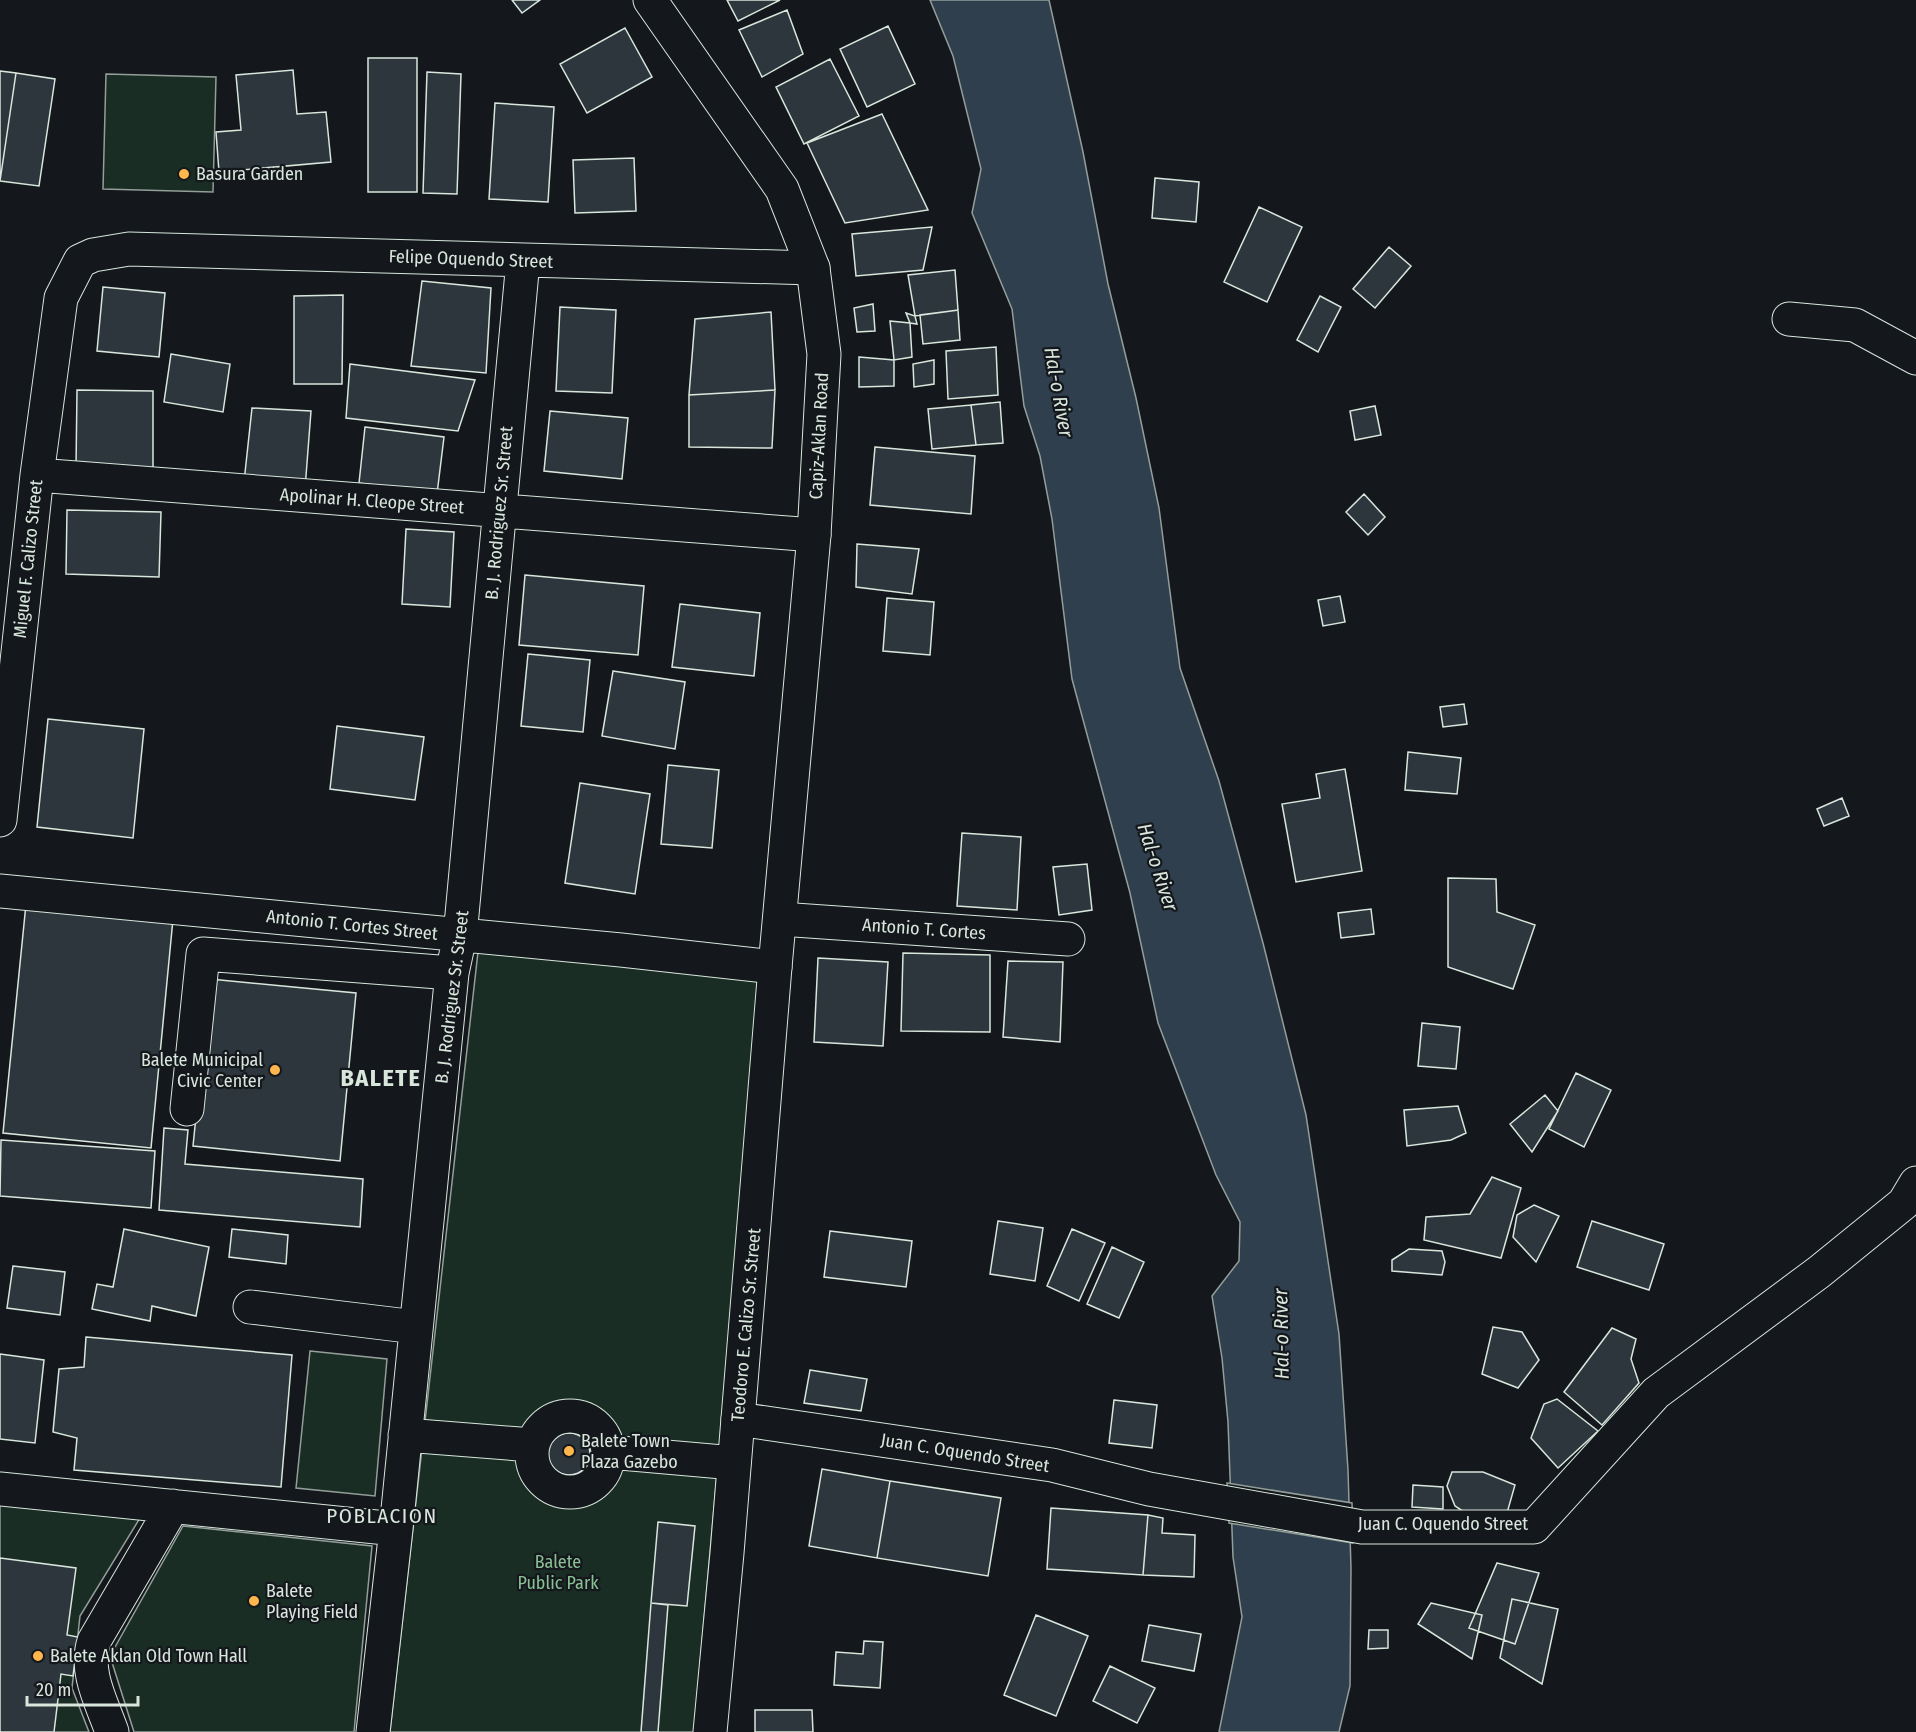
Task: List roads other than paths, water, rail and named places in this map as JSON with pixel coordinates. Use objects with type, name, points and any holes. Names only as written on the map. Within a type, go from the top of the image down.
[{"type":"street","name":"Capiz-Aklan Road","points":[[650,0],[783,189],[813,268],[824,354],[814,535],[780,919]]},
{"type":"street","name":"Felipe Oquendo Street","points":[[61,298],[80,261],[93,255],[129,249],[813,268]]},
{"type":"street","name":"B. J. Rodriguez Sr. Street","points":[[373,1732],[396,1529],[452,974],[460,936],[523,261]]},
{"type":"street","name":"Miguel F. Calizo Street","points":[[0,820],[37,475],[61,298]]},
{"type":"street","points":[[1789,319],[1855,325],[1916,358]]},
{"type":"street","name":"Apolinar H. Cleope Street","points":[[37,475],[814,535]]},
{"type":"street","name":"Antonio T. Cortes Street","points":[[0,891],[621,950],[775,967]]},
{"type":"street","name":"Antonio T. Cortes","points":[[780,919],[1068,939]]},
{"type":"street","name":"Teodoro E. Calizo Sr. Street","points":[[710,1732],[780,919]]},
{"type":"street","points":[[187,1109],[203,954],[452,974]]},
{"type":"street","name":"Juan C. Oquendo Street","points":[[738,1419],[1052,1465],[1149,1489],[1362,1527],[1534,1527],[1656,1393],[1827,1265],[1904,1203],[1916,1183]]},
{"type":"street","points":[[250,1307],[416,1327]]},
{"type":"street","points":[[570,1415],[593,1422],[602,1431],[609,1452],[606,1467],[600,1478],[591,1486],[579,1491],[566,1492],[554,1489],[544,1482],[532,1460],[532,1445],[542,1428],[550,1421],[570,1415]]},
{"type":"street","points":[[405,1435],[532,1445]]},
{"type":"street","points":[[609,1452],[734,1463]]},
{"type":"street","points":[[0,1489],[396,1529]]},
{"type":"street","points":[[112,1732],[92,1675],[90,1657],[92,1649],[173,1506]]},
{"type":"water","name":"Hal-o River","points":[[930,0],[1049,0],[1083,152],[1108,284],[1136,398],[1159,508],[1180,668],[1219,781],[1306,1115],[1339,1334],[1348,1470],[1351,1568],[1350,1686],[1339,1732],[1219,1732],[1242,1617],[1233,1557],[1228,1422],[1222,1358],[1212,1296],[1239,1261],[1240,1222],[1216,1175],[1158,1023],[1130,893],[1072,679],[1052,519],[1040,456],[1024,406],[1012,309],[972,213],[981,169],[953,56]]},
{"type":"place","name":"Basura Garden","points":[[184,174]]},
{"type":"place","name":"Balete Municipal Civic Center","points":[[275,1070]]},
{"type":"place","name":"Balete Town Plaza Gazebo","points":[[569,1451]]},
{"type":"place","name":"Balete Playing Field","points":[[254,1601]]},
{"type":"place","name":"Balete Aklan Old Town Hall","points":[[38,1656]]},
{"type":"district","name":"BALETE","points":[[381,1078]]},
{"type":"district","name":"POBLACION","points":[[382,1516]]},
{"type":"park label","name":"Balete Public Park","points":[[558,1572]]}]
